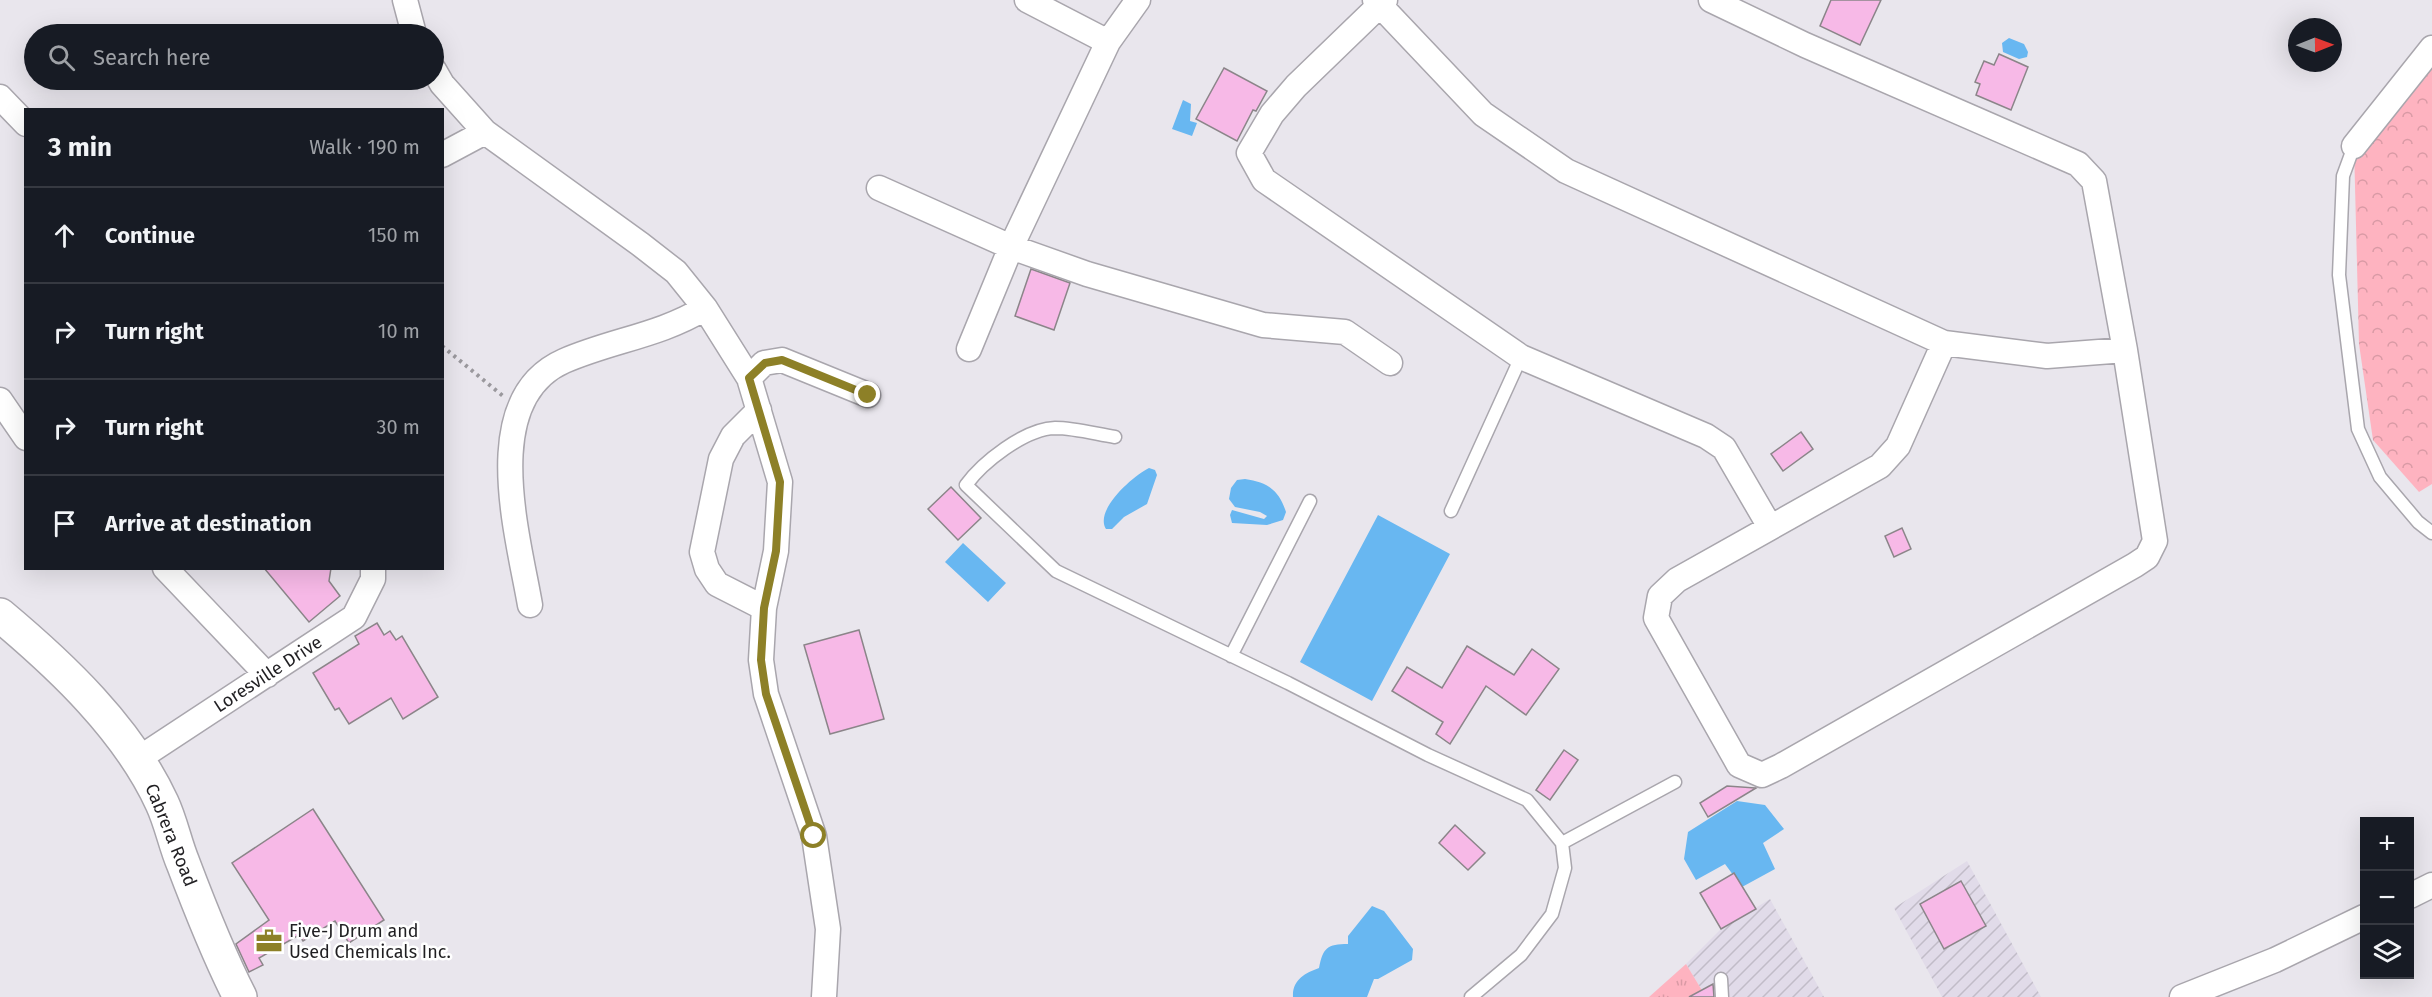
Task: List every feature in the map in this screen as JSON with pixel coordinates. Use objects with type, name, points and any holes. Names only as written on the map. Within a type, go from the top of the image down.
[{"type":"main road","name":"Cabrera Road","points":[[0,615],[96,707],[138,759],[162,804],[194,893],[224,967],[240,997]]},
{"type":"street","points":[[405,0],[411,24]]},
{"type":"street","points":[[1027,0],[1108,42]]},
{"type":"street","points":[[969,349],[1011,248],[1108,42],[1138,0]]},
{"type":"street","points":[[1711,0],[1805,45],[2078,164],[2094,181],[2125,350],[2155,541],[2147,557],[1781,766],[1762,775],[1738,765],[1656,618],[1660,596],[1677,580],[1880,466],[1898,446],[1944,343]]},
{"type":"street","points":[[1770,527],[1724,448],[1706,436],[1521,357],[1264,180],[1249,153],[1272,114],[1296,86],[1380,2],[1483,114],[1566,171],[1944,343],[2047,356],[2125,350]]},
{"type":"street","points":[[2354,146],[2432,48]]},
{"type":"street","points":[[444,86],[485,132],[676,272],[705,308],[749,378],[780,482],[776,551],[764,608],[761,660],[766,694],[814,836],[828,928],[824,997]]},
{"type":"street","points":[[0,97],[24,122]]},
{"type":"street","points":[[444,154],[485,132]]},
{"type":"street","points":[[879,188],[1011,248],[1087,274],[1263,325],[1345,332],[1390,363]]},
{"type":"street","points":[[530,605],[509,479],[511,443],[518,408],[539,379],[562,362],[665,329],[705,308]]},
{"type":"street","points":[[749,378],[765,363],[782,360],[868,395]]},
{"type":"street","points":[[0,400],[24,435]]},
{"type":"street","points":[[759,410],[733,436],[722,459],[702,552],[707,569],[717,584],[764,608]]},
{"type":"street","points":[[167,570],[267,675]]},
{"type":"street","name":"Loresville Drive","points":[[138,759],[354,617],[373,579],[373,570]]},
{"type":"street","points":[[2414,894],[2432,885]]},
{"type":"street","points":[[2182,997],[2275,960],[2360,919]]},
{"type":"lane","points":[[2354,146],[2343,176],[2339,274],[2358,429],[2380,477],[2418,522],[2432,533]]},
{"type":"lane","points":[[1451,511],[1521,357]]},
{"type":"lane","points":[[1115,437],[1053,428],[1040,432],[1014,442],[976,472],[966,485],[1056,571],[1232,656],[1428,755],[1527,800],[1562,843],[1565,868],[1552,914],[1521,955],[1472,997]]},
{"type":"lane","points":[[1232,656],[1310,501]]},
{"type":"lane","points":[[1562,843],[1675,782]]},
{"type":"lane","points":[[1721,979],[1722,997]]},
{"type":"path","points":[[444,348],[518,408]]},
{"type":"shaded area","points":[[1967,861],[2041,997],[1942,997],[1894,908]]},
{"type":"shaded area","points":[[1770,899],[1824,997],[1706,997],[1686,964],[1721,929]]},
{"type":"green space","points":[[2432,48],[2432,484],[2419,492],[2373,440],[2359,344],[2354,146]]},
{"type":"green space","points":[[1686,964],[1706,997],[1649,997]]},
{"type":"water","points":[[2009,38],[2024,44],[2028,52],[2027,57],[2019,59],[2003,52],[2002,43]]},
{"type":"water","points":[[1183,100],[1191,104],[1190,121],[1197,123],[1192,136],[1172,129]]},
{"type":"water","points":[[1149,468],[1155,470],[1157,475],[1147,504],[1124,517],[1112,529],[1106,529],[1105,513],[1110,503],[1125,486]]},
{"type":"water","points":[[1237,480],[1260,482],[1276,493],[1286,512],[1283,520],[1267,525],[1232,523],[1230,515],[1232,510],[1264,519],[1267,516],[1260,512],[1235,507],[1229,499],[1231,488]]},
{"type":"water","points":[[1378,515],[1450,554],[1372,701],[1300,662]]},
{"type":"water","points":[[963,543],[1006,583],[988,602],[945,562]]},
{"type":"water","points":[[1737,801],[1765,805],[1784,829],[1763,843],[1775,869],[1742,887],[1725,864],[1696,880],[1684,859],[1688,832]]},
{"type":"water","points":[[1372,906],[1384,911],[1413,949],[1412,960],[1374,979],[1367,997],[1293,997],[1297,982],[1304,975],[1319,968],[1327,948],[1348,944],[1348,936]]},
{"type":"building","points":[[1831,0],[1881,0],[1860,45],[1820,26]]},
{"type":"building","points":[[1999,54],[2028,67],[2011,110],[1976,95],[1980,84],[1975,82],[1984,61],[1994,65]]},
{"type":"building","points":[[1224,68],[1267,91],[1256,111],[1253,110],[1237,141],[1196,119]]},
{"type":"building","points":[[1031,269],[1070,283],[1054,330],[1015,316]]},
{"type":"building","points":[[1801,432],[1813,449],[1783,471],[1771,454]]},
{"type":"building","points":[[951,487],[981,518],[958,540],[928,509]]},
{"type":"building","points":[[1902,528],[1911,549],[1894,557],[1885,536]]},
{"type":"building","points":[[266,570],[331,570],[329,581],[340,596],[309,622]]},
{"type":"building","points":[[377,623],[384,635],[390,631],[396,640],[402,636],[438,697],[403,719],[391,698],[349,724],[339,708],[335,710],[313,673],[359,644],[355,636]]},
{"type":"building","points":[[859,630],[884,719],[830,734],[804,645]]},
{"type":"building","points":[[1467,646],[1514,675],[1532,649],[1559,669],[1526,715],[1486,686],[1450,744],[1436,734],[1443,722],[1392,691],[1407,667],[1442,688]]},
{"type":"building","points":[[1564,750],[1578,760],[1550,800],[1536,790]]},
{"type":"building","points":[[1727,786],[1756,788],[1708,817],[1700,803]]},
{"type":"building","points":[[313,809],[384,920],[349,943],[335,921],[303,941],[299,935],[259,958],[263,965],[249,972],[236,944],[269,920],[232,863]]},
{"type":"building","points":[[1455,825],[1485,853],[1468,870],[1439,843]]},
{"type":"building","points":[[1734,873],[1756,909],[1721,929],[1700,893]]},
{"type":"building","points":[[1961,881],[1986,926],[1944,949],[1920,904]]},
{"type":"building","points":[[1713,984],[1714,997],[1689,997]]},
{"type":"place","name":"Five-J Drum and Used Chemicals Inc.","points":[[269,941]]},
{"type":"route","points":[[814,836],[766,694],[761,660],[764,608],[776,551],[780,482],[749,378],[765,363],[782,360],[868,395]]}]
